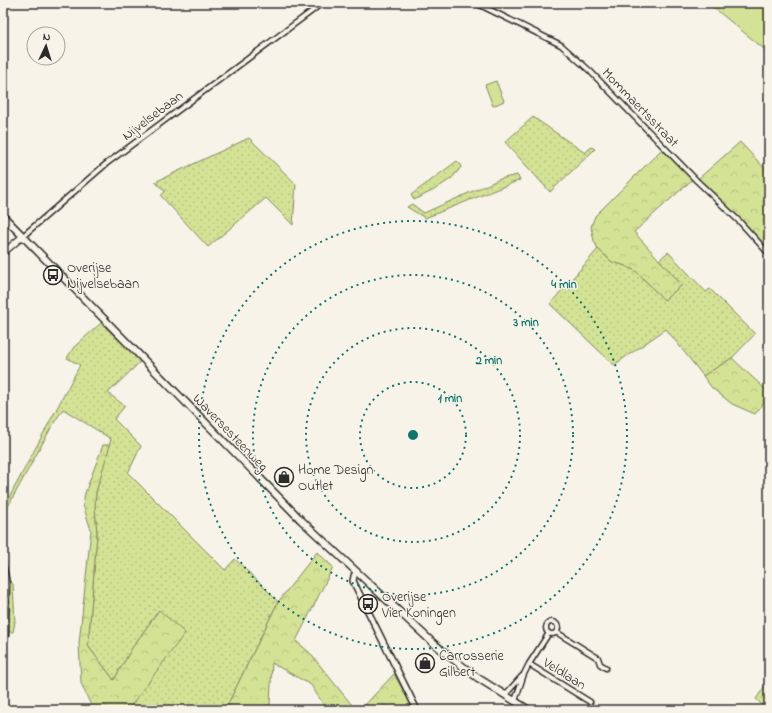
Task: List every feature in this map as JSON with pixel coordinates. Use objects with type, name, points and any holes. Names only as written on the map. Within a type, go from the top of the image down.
[{"type":"main road","name":"Waversesteenweg","points":[[3,216],[301,520],[356,572],[446,655],[478,678],[528,710]]},
{"type":"main road","name":"Nijvelsebaan","points":[[3,253],[23,236]]},
{"type":"street","name":"Nijvelsebaan","points":[[23,236],[106,164],[322,3]]},
{"type":"street","name":"Mommaertsstraat","points":[[476,3],[561,45],[590,71],[697,181],[740,222],[769,254]]},
{"type":"street","points":[[3,563],[7,583],[6,636],[3,646]]},
{"type":"street","points":[[356,572],[353,581],[417,710]]},
{"type":"street","name":"Veldlaan","points":[[549,633],[547,626],[549,623],[553,622],[556,623],[558,627],[556,632]]},
{"type":"street","name":"Veldlaan","points":[[549,633],[553,634],[556,632],[598,658],[600,664],[606,668]]},
{"type":"street","name":"Veldlaan","points":[[515,701],[529,664],[549,633]]},
{"type":"street","name":"Veldlaan","points":[[529,664],[590,702]]},
{"type":"street","name":"Veldlaan","points":[[505,695],[524,674]]},
{"type":"green space","points":[[708,3],[769,3],[769,53]]},
{"type":"green space","points":[[496,81],[504,101],[493,106],[485,85]]},
{"type":"green space","points":[[533,117],[585,153],[591,147],[595,149],[550,192],[505,142]]},
{"type":"green space","points":[[249,138],[296,184],[293,225],[266,198],[208,247],[161,196],[165,191],[155,182]]},
{"type":"green space","points":[[740,142],[769,173],[769,248],[767,250],[698,179]]},
{"type":"green space","points":[[664,147],[694,178],[634,232],[682,285],[664,300],[636,271],[612,262],[598,249],[594,241],[591,227],[595,216]]},
{"type":"green space","points":[[457,161],[462,166],[452,178],[434,190],[414,200],[411,195]]},
{"type":"green space","points":[[517,175],[520,180],[425,218],[407,207],[412,204],[424,213],[500,179]]},
{"type":"green space","points":[[598,249],[612,262],[636,271],[664,300],[682,285],[659,260],[668,252],[706,292],[710,289],[755,334],[732,358],[703,376],[666,329],[614,365],[550,304]]},
{"type":"green space","points":[[101,323],[141,361],[108,393],[125,406],[114,419],[141,446],[128,473],[225,570],[235,559],[278,602],[225,710],[127,710],[159,610],[132,648],[114,680],[88,646],[97,534],[95,508],[96,492],[111,439],[63,409],[52,426],[6,510],[3,509],[80,365],[67,358],[74,347]]},
{"type":"green space","points":[[732,358],[765,389],[769,385],[769,401],[766,400],[755,414],[732,404],[712,388],[703,376]]},
{"type":"green space","points":[[103,445],[110,445],[96,492],[95,508],[97,534],[88,646],[114,680],[132,648],[159,610],[185,633],[128,710],[93,710],[81,683],[79,643],[91,530],[83,505],[85,493]]},
{"type":"green space","points":[[317,552],[333,567],[296,641],[309,652],[356,710],[327,710],[311,685],[272,663],[270,705],[258,710],[225,710],[278,602]]},
{"type":"green space","points":[[3,568],[5,577],[5,632],[3,641]]},
{"type":"green space","points":[[9,581],[13,584],[15,622],[13,632],[9,632],[8,624]]},
{"type":"green space","points":[[394,674],[414,710],[357,710],[363,707]]},
{"type":"green space","points":[[769,680],[769,696],[763,706],[756,699]]},
{"type":"place","name":"Overijse Nijvelsebaan","points":[[53,275]]},
{"type":"place","name":"Home Design Outlet","points":[[284,477]]},
{"type":"place","name":"Overijse Vier Koningen","points":[[368,604]]},
{"type":"place","name":"Carrosserie Gilbert","points":[[425,663]]}]
